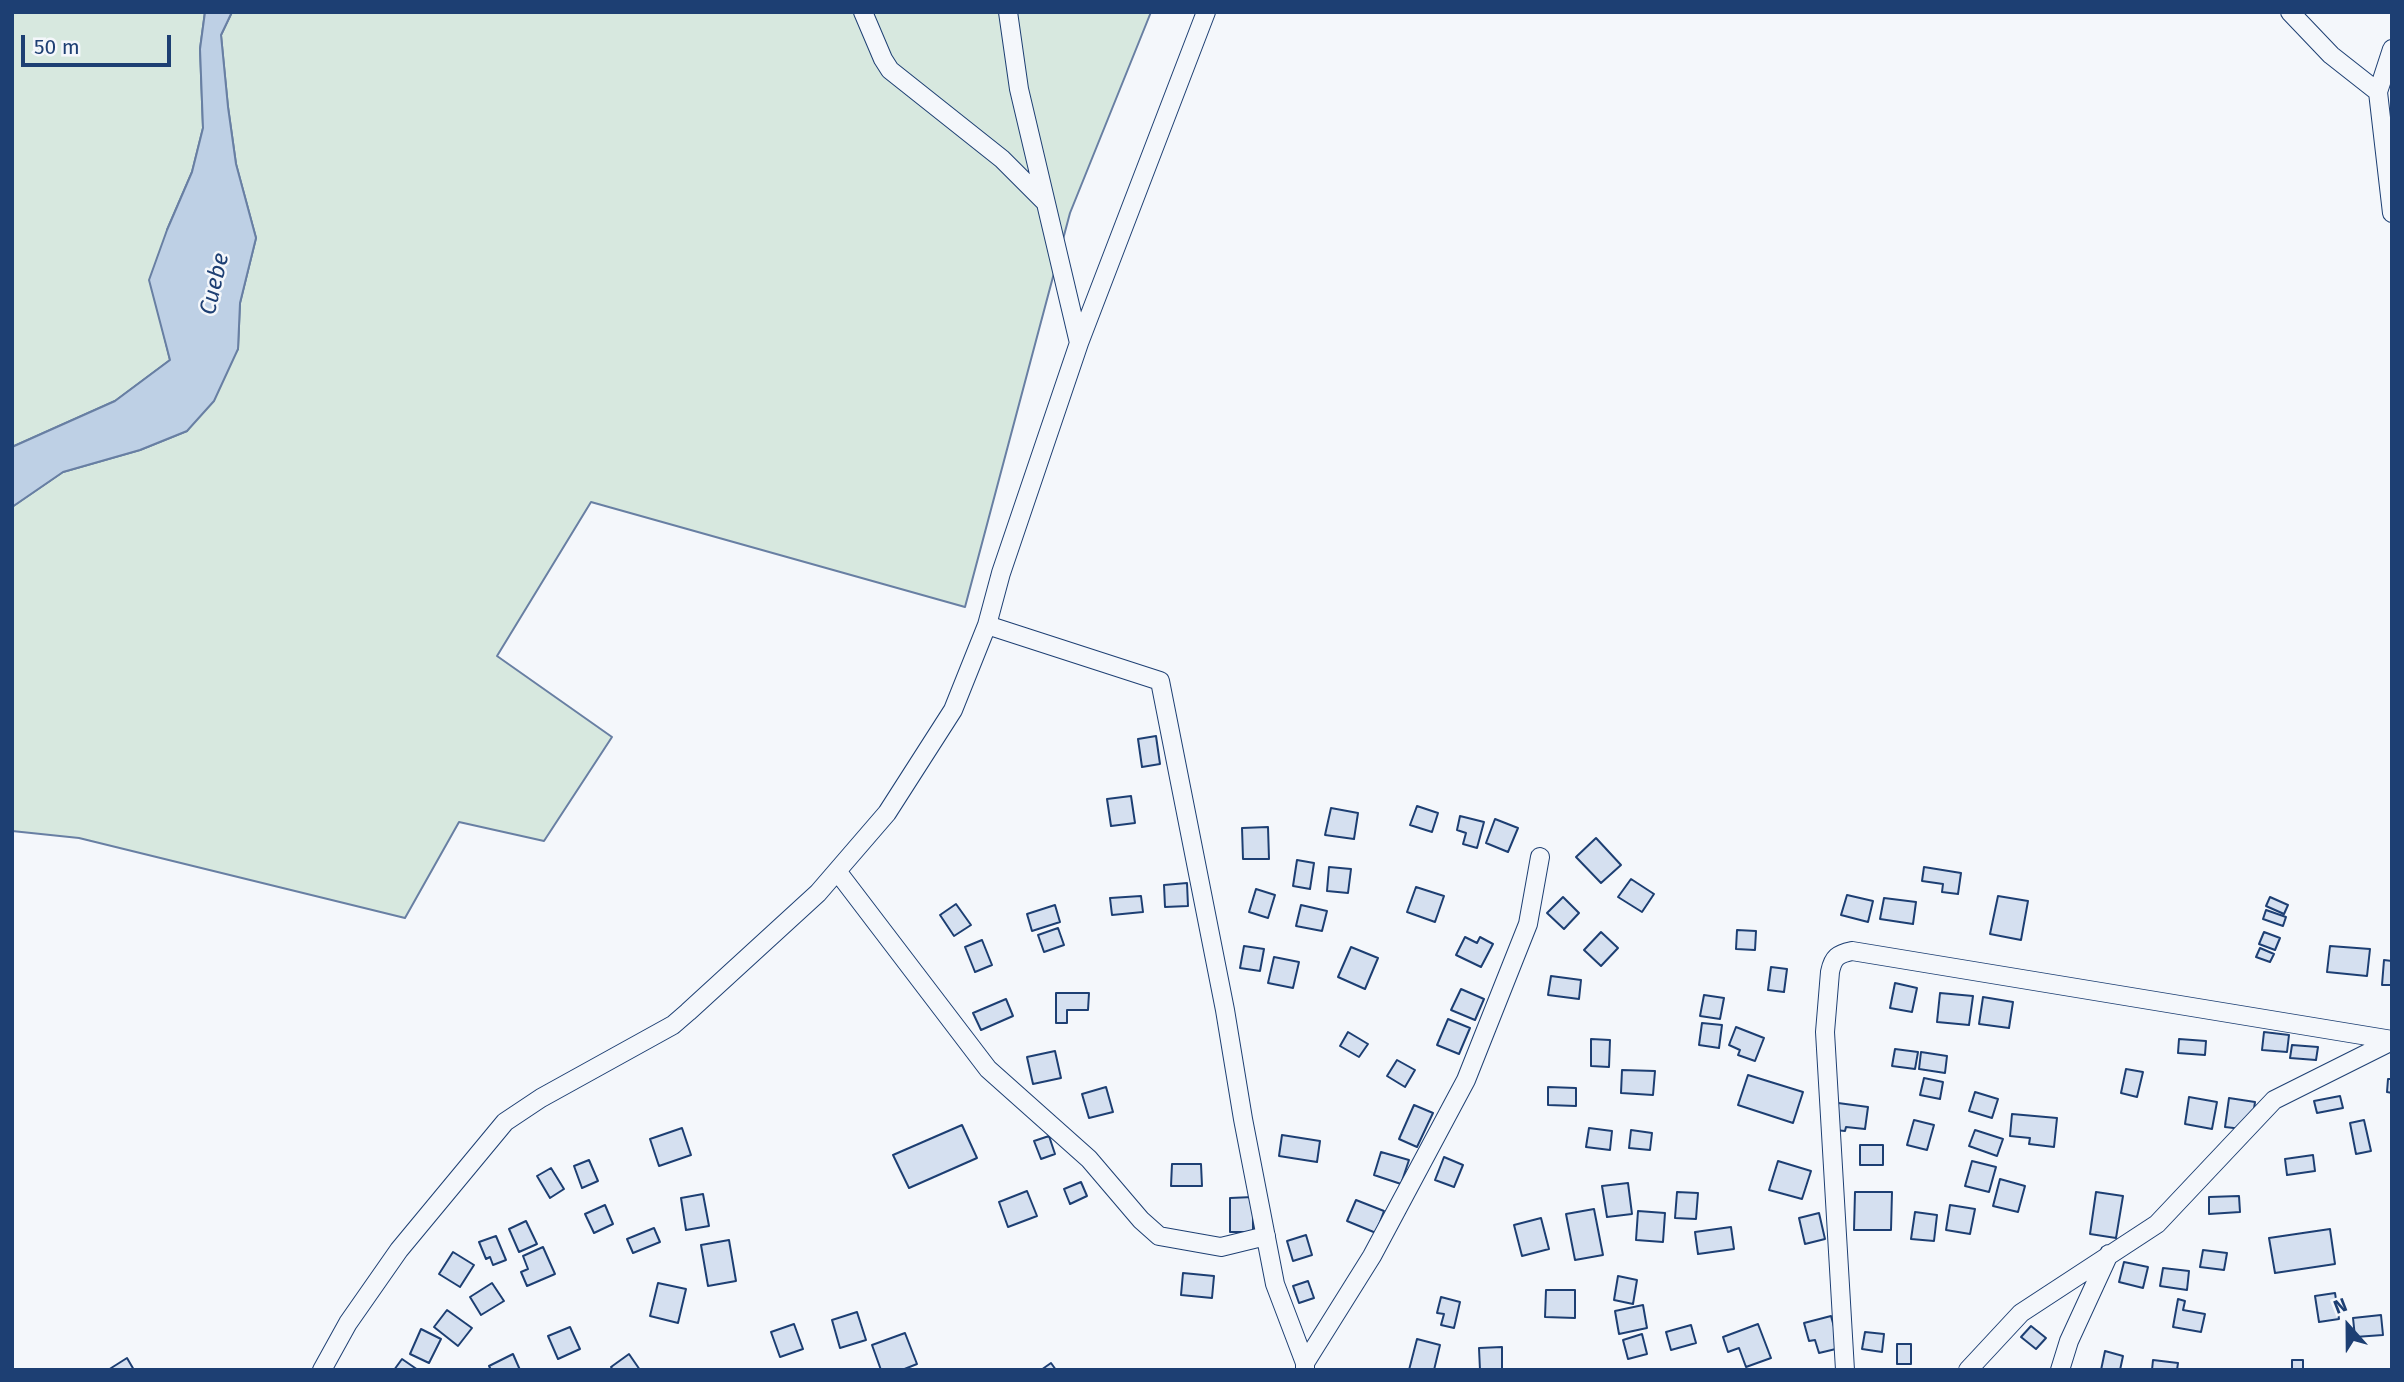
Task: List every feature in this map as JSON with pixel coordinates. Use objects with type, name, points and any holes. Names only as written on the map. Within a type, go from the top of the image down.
[{"type":"street","points":[[863,12],[890,69],[1002,159],[1044,201]]},
{"type":"street","points":[[1008,12],[1019,89],[1079,343]]},
{"type":"street","points":[[322,1370],[348,1323],[399,1250],[505,1122],[541,1098],[673,1025],[818,893],[887,813],[922,761],[953,710],[987,625],[1001,573],[1079,343],[1206,12]]},
{"type":"street","points":[[2290,12],[2331,55],[2378,92]]},
{"type":"street","points":[[2392,49],[2378,92],[2392,213]]},
{"type":"street","points":[[987,625],[1160,681],[1223,997],[1275,1284],[1305,1366]]},
{"type":"street","points":[[1305,1366],[1372,1256],[1466,1080],[1528,924],[1540,857]]},
{"type":"street","points":[[837,871],[988,1069],[1088,1159],[1141,1220],[1159,1236],[1222,1247],[1266,1236]]},
{"type":"street","points":[[1844,1370],[1825,1032],[1830,972],[1832,962],[1839,954],[1852,951],[2392,1040]]},
{"type":"street","points":[[1968,1370],[2021,1313],[2157,1224],[2274,1100],[2392,1040]]},
{"type":"street","points":[[2060,1370],[2069,1341],[2109,1254]]},
{"type":"shaded area","points":[[12,12],[205,12],[200,49],[203,128],[192,172],[167,230],[162,327],[170,360],[115,401],[12,447]]},
{"type":"shaded area","points":[[232,12],[1151,12],[1070,213],[965,607],[591,502],[497,656],[612,737],[544,841],[459,822],[405,918],[79,838],[12,831],[12,507],[63,472],[140,450],[187,431],[238,349],[240,303],[256,238],[236,164],[228,107],[221,35]]},
{"type":"water","name":"Cuebe","points":[[205,12],[232,12],[221,35],[228,107],[236,164],[256,238],[240,303],[238,349],[214,401],[187,431],[140,450],[63,472],[12,507],[12,447],[115,401],[170,360],[149,280],[192,172],[203,128],[200,49]]},
{"type":"building","points":[[1156,736],[1160,764],[1142,767],[1138,739]]},
{"type":"building","points":[[1131,796],[1135,823],[1111,826],[1107,799]]},
{"type":"building","points":[[1417,806],[1438,813],[1432,832],[1410,825]]},
{"type":"building","points":[[1331,808],[1358,813],[1354,839],[1325,835]]},
{"type":"building","points":[[1460,816],[1484,822],[1477,848],[1463,844],[1466,833],[1457,830]]},
{"type":"building","points":[[1495,819],[1518,828],[1508,852],[1486,843]]},
{"type":"building","points":[[1268,827],[1269,859],[1243,859],[1242,828]]},
{"type":"building","points":[[1596,838],[1621,865],[1601,883],[1576,857]]},
{"type":"building","points":[[1297,860],[1314,863],[1310,889],[1293,886]]},
{"type":"building","points":[[1329,867],[1351,869],[1348,893],[1327,891]]},
{"type":"building","points":[[1924,867],[1961,873],[1958,894],[1942,892],[1943,884],[1922,881]]},
{"type":"building","points":[[1631,879],[1654,894],[1642,912],[1618,897]]},
{"type":"building","points":[[1187,883],[1188,906],[1165,907],[1164,885]]},
{"type":"building","points":[[1416,887],[1444,896],[1435,922],[1407,912]]},
{"type":"building","points":[[1256,889],[1275,895],[1268,918],[1249,912]]},
{"type":"building","points":[[1847,895],[1873,901],[1868,922],[1841,915]]},
{"type":"building","points":[[1141,896],[1143,912],[1112,915],[1110,898]]},
{"type":"building","points":[[1998,896],[2028,901],[2021,940],[1990,934]]},
{"type":"building","points":[[1563,897],[1579,913],[1564,929],[1547,913]]},
{"type":"building","points":[[2270,897],[2288,905],[2284,914],[2266,906]]},
{"type":"building","points":[[1884,898],[1916,902],[1913,924],[1880,919]]},
{"type":"building","points":[[956,904],[971,925],[954,936],[940,915]]},
{"type":"building","points":[[1055,905],[1060,922],[1032,931],[1027,914]]},
{"type":"building","points":[[1301,905],[1327,911],[1322,931],[1296,926]]},
{"type":"building","points":[[2266,910],[2286,917],[2283,926],[2263,919]]},
{"type":"building","points":[[1058,928],[1064,945],[1044,952],[1038,935]]},
{"type":"building","points":[[1737,930],[1756,931],[1755,950],[1736,949]]},
{"type":"building","points":[[1601,932],[1618,948],[1601,966],[1584,950]]},
{"type":"building","points":[[2264,932],[2280,938],[2275,950],[2259,944]]},
{"type":"building","points":[[1465,937],[1477,943],[1480,937],[1493,944],[1481,967],[1456,955]]},
{"type":"building","points":[[982,940],[992,965],[975,972],[965,947]]},
{"type":"building","points":[[1244,946],[1264,949],[1260,971],[1240,968]]},
{"type":"building","points":[[2330,946],[2370,949],[2367,976],[2327,972]]},
{"type":"building","points":[[1351,947],[1378,958],[1365,989],[1338,977]]},
{"type":"building","points":[[2260,948],[2274,954],[2270,962],[2256,957]]},
{"type":"building","points":[[1274,957],[1299,962],[1293,988],[1268,983]]},
{"type":"building","points":[[2384,960],[2392,961],[2392,985],[2382,985]]},
{"type":"building","points":[[1771,967],[1787,969],[1784,992],[1768,990]]},
{"type":"building","points":[[1551,976],[1581,980],[1579,999],[1548,995]]},
{"type":"building","points":[[1895,983],[1917,988],[1912,1012],[1890,1008]]},
{"type":"building","points":[[1461,989],[1484,999],[1475,1020],[1451,1010]]},
{"type":"building","points":[[1056,993],[1089,993],[1088,1010],[1067,1010],[1067,1023],[1056,1023]]},
{"type":"building","points":[[1940,993],[1973,996],[1969,1025],[1937,1022]]},
{"type":"building","points":[[1704,995],[1724,998],[1720,1019],[1700,1016]]},
{"type":"building","points":[[1983,997],[2013,1002],[2009,1028],[1979,1024]]},
{"type":"building","points":[[1006,999],[1013,1016],[981,1030],[973,1013]]},
{"type":"building","points":[[1448,1019],[1470,1028],[1459,1054],[1437,1045]]},
{"type":"building","points":[[1702,1023],[1722,1025],[1719,1048],[1699,1045]]},
{"type":"building","points":[[1736,1027],[1764,1038],[1755,1061],[1738,1055],[1740,1050],[1729,1045]]},
{"type":"building","points":[[1348,1032],[1368,1044],[1359,1057],[1340,1046]]},
{"type":"building","points":[[2264,1032],[2289,1035],[2287,1052],[2262,1050]]},
{"type":"building","points":[[1591,1039],[1610,1040],[1609,1067],[1591,1066]]},
{"type":"building","points":[[2179,1039],[2206,1041],[2205,1055],[2178,1053]]},
{"type":"building","points":[[2292,1045],[2318,1047],[2316,1060],[2290,1058]]},
{"type":"building","points":[[1895,1049],[1918,1052],[1915,1069],[1892,1066]]},
{"type":"building","points":[[1055,1051],[1061,1078],[1033,1084],[1027,1057]]},
{"type":"building","points":[[1921,1052],[1947,1056],[1945,1073],[1919,1069]]},
{"type":"building","points":[[1397,1060],[1415,1070],[1405,1087],[1387,1076]]},
{"type":"building","points":[[2126,1069],[2143,1072],[2137,1097],[2121,1093]]},
{"type":"building","points":[[1622,1070],[1655,1071],[1653,1095],[1621,1093]]},
{"type":"building","points":[[1748,1075],[1803,1092],[1793,1123],[1738,1105]]},
{"type":"building","points":[[1924,1078],[1943,1082],[1940,1099],[1920,1095]]},
{"type":"building","points":[[2388,1079],[2392,1079],[2392,1093],[2387,1092]]},
{"type":"building","points":[[1106,1087],[1113,1112],[1089,1118],[1082,1094]]},
{"type":"building","points":[[1548,1087],[1576,1088],[1576,1106],[1548,1105]]},
{"type":"building","points":[[1975,1092],[1998,1099],[1992,1118],[1969,1111]]},
{"type":"building","points":[[2340,1096],[2343,1108],[2317,1113],[2314,1101]]},
{"type":"building","points":[[2189,1097],[2217,1102],[2212,1129],[2185,1124]]},
{"type":"building","points":[[2229,1098],[2255,1102],[2251,1130],[2225,1127]]},
{"type":"building","points":[[1838,1103],[1868,1107],[1865,1129],[1846,1127],[1845,1131],[1835,1130]]},
{"type":"building","points":[[1414,1105],[1433,1113],[1417,1147],[1399,1139]]},
{"type":"building","points":[[2012,1114],[2057,1118],[2054,1147],[2029,1144],[2030,1138],[2010,1136]]},
{"type":"building","points":[[1914,1120],[1934,1125],[1927,1150],[1907,1145]]},
{"type":"building","points":[[2364,1120],[2371,1151],[2356,1154],[2350,1123]]},
{"type":"building","points":[[962,1125],[977,1158],[909,1188],[893,1155]]},
{"type":"building","points":[[682,1128],[691,1155],[659,1166],[650,1139]]},
{"type":"building","points":[[1589,1128],[1612,1131],[1610,1150],[1586,1147]]},
{"type":"building","points":[[1631,1130],[1652,1133],[1650,1150],[1629,1148]]},
{"type":"building","points":[[1975,1130],[2003,1139],[1997,1156],[1969,1146]]},
{"type":"building","points":[[1282,1135],[1320,1141],[1317,1162],[1279,1156]]},
{"type":"building","points":[[1049,1136],[1055,1154],[1041,1159],[1034,1141]]},
{"type":"building","points":[[1860,1145],[1883,1145],[1883,1165],[1860,1165]]},
{"type":"building","points":[[1381,1152],[1409,1160],[1401,1184],[1374,1175]]},
{"type":"building","points":[[2313,1155],[2315,1171],[2287,1175],[2285,1159]]},
{"type":"building","points":[[1444,1157],[1463,1165],[1454,1187],[1435,1180]]},
{"type":"building","points":[[589,1160],[598,1181],[582,1188],[574,1166]]},
{"type":"building","points":[[1778,1161],[1811,1171],[1802,1199],[1769,1190]]},
{"type":"building","points":[[1972,1161],[1996,1167],[1989,1192],[1965,1186]]},
{"type":"building","points":[[1172,1164],[1201,1164],[1202,1186],[1171,1186]]},
{"type":"building","points":[[551,1168],[564,1189],[550,1198],[537,1176]]},
{"type":"building","points":[[2000,1179],[2025,1186],[2018,1212],[1993,1206]]},
{"type":"building","points":[[1081,1182],[1087,1196],[1070,1204],[1064,1189]]},
{"type":"building","points":[[1628,1183],[1632,1214],[1607,1217],[1602,1186]]},
{"type":"building","points":[[1027,1191],[1037,1216],[1008,1227],[999,1202]]},
{"type":"building","points":[[1677,1192],[1698,1193],[1696,1219],[1675,1218]]},
{"type":"building","points":[[1855,1192],[1892,1192],[1891,1230],[1854,1230]]},
{"type":"building","points":[[2096,1192],[2123,1196],[2116,1238],[2090,1234]]},
{"type":"building","points":[[703,1194],[709,1226],[686,1230],[681,1198]]},
{"type":"building","points":[[2239,1196],[2240,1212],[2209,1214],[2209,1197]]},
{"type":"building","points":[[1253,1197],[1253,1232],[1230,1232],[1230,1198]]},
{"type":"building","points":[[1356,1200],[1384,1211],[1376,1233],[1347,1221]]},
{"type":"building","points":[[605,1205],[613,1224],[594,1233],[585,1214]]},
{"type":"building","points":[[1950,1205],[1975,1209],[1970,1234],[1946,1230]]},
{"type":"building","points":[[1594,1209],[1603,1255],[1575,1260],[1566,1214]]},
{"type":"building","points":[[1638,1211],[1665,1213],[1663,1242],[1636,1240]]},
{"type":"building","points":[[1915,1212],[1937,1215],[1934,1241],[1911,1239]]},
{"type":"building","points":[[1819,1213],[1825,1239],[1805,1244],[1799,1218]]},
{"type":"building","points":[[1541,1218],[1549,1249],[1522,1256],[1514,1225]]},
{"type":"building","points":[[526,1221],[537,1244],[519,1252],[509,1229]]},
{"type":"building","points":[[1731,1227],[1734,1249],[1698,1254],[1695,1232]]},
{"type":"building","points":[[654,1228],[660,1242],[633,1253],[627,1239]]},
{"type":"building","points":[[2330,1229],[2335,1264],[2275,1273],[2269,1238]]},
{"type":"building","points":[[1306,1235],[1312,1255],[1293,1261],[1287,1241]]},
{"type":"building","points":[[496,1236],[506,1260],[493,1265],[490,1257],[486,1259],[479,1242]]},
{"type":"building","points":[[729,1240],[736,1281],[708,1286],[701,1245]]},
{"type":"building","points":[[543,1247],[555,1274],[527,1286],[521,1272],[528,1269],[523,1256]]},
{"type":"building","points":[[2203,1250],[2227,1253],[2224,1270],[2200,1267]]},
{"type":"building","points":[[453,1252],[474,1265],[460,1287],[439,1274]]},
{"type":"building","points":[[2124,1262],[2148,1267],[2143,1288],[2119,1282]]},
{"type":"building","points":[[2163,1268],[2189,1271],[2187,1290],[2160,1286]]},
{"type":"building","points":[[1183,1273],[1214,1276],[1212,1298],[1181,1295]]},
{"type":"building","points":[[1618,1276],[1637,1280],[1633,1304],[1614,1300]]},
{"type":"building","points":[[1308,1281],[1314,1298],[1299,1303],[1293,1286]]},
{"type":"building","points":[[492,1283],[504,1301],[481,1315],[470,1297]]},
{"type":"building","points":[[658,1283],[686,1289],[678,1323],[650,1316]]},
{"type":"building","points":[[1546,1290],[1575,1290],[1575,1318],[1545,1317]]},
{"type":"building","points":[[2335,1293],[2339,1319],[2319,1322],[2315,1296]]},
{"type":"building","points":[[1441,1297],[1460,1302],[1454,1328],[1441,1325],[1444,1314],[1437,1313]]},
{"type":"building","points":[[2178,1299],[2185,1301],[2183,1310],[2205,1314],[2201,1332],[2173,1327]]},
{"type":"building","points":[[1643,1305],[1647,1328],[1619,1334],[1615,1311]]},
{"type":"building","points":[[447,1310],[472,1328],[458,1346],[434,1327]]},
{"type":"building","points":[[857,1312],[866,1340],[840,1348],[832,1320]]},
{"type":"building","points":[[2381,1315],[2383,1335],[2355,1337],[2353,1318]]},
{"type":"building","points":[[1831,1316],[1840,1348],[1819,1353],[1815,1340],[1809,1341],[1804,1323]]},
{"type":"building","points":[[794,1324],[803,1349],[780,1357],[771,1332]]},
{"type":"building","points":[[1758,1324],[1771,1358],[1746,1367],[1739,1348],[1728,1352],[1723,1337]]},
{"type":"building","points":[[1691,1325],[1696,1343],[1671,1350],[1666,1332]]},
{"type":"building","points":[[2031,1326],[2046,1338],[2036,1349],[2021,1337]]},
{"type":"building","points":[[570,1327],[580,1349],[558,1359],[548,1336]]},
{"type":"building","points":[[421,1329],[441,1339],[429,1363],[410,1354]]},
{"type":"building","points":[[1865,1332],[1884,1334],[1882,1352],[1862,1349]]},
{"type":"building","points":[[905,1333],[917,1364],[902,1370],[881,1370],[872,1345]]},
{"type":"building","points":[[1642,1334],[1647,1354],[1628,1359],[1623,1340]]},
{"type":"building","points":[[1417,1339],[1440,1345],[1434,1370],[1409,1370]]},
{"type":"building","points":[[1897,1344],[1911,1344],[1911,1364],[1897,1364]]},
{"type":"building","points":[[1502,1347],[1502,1370],[1480,1370],[1479,1348]]},
{"type":"building","points":[[2105,1351],[2123,1356],[2120,1370],[2101,1370]]},
{"type":"building","points":[[513,1354],[520,1370],[491,1370],[489,1366]]},
{"type":"building","points":[[629,1354],[640,1370],[613,1370],[611,1367]]},
{"type":"building","points":[[127,1358],[134,1370],[108,1370]]},
{"type":"building","points":[[402,1359],[418,1370],[394,1370]]},
{"type":"building","points":[[2153,1360],[2178,1363],[2177,1370],[2152,1370]]},
{"type":"building","points":[[2292,1360],[2303,1360],[2303,1370],[2292,1370]]},
{"type":"building","points":[[1051,1363],[1056,1370],[1041,1370]]}]
